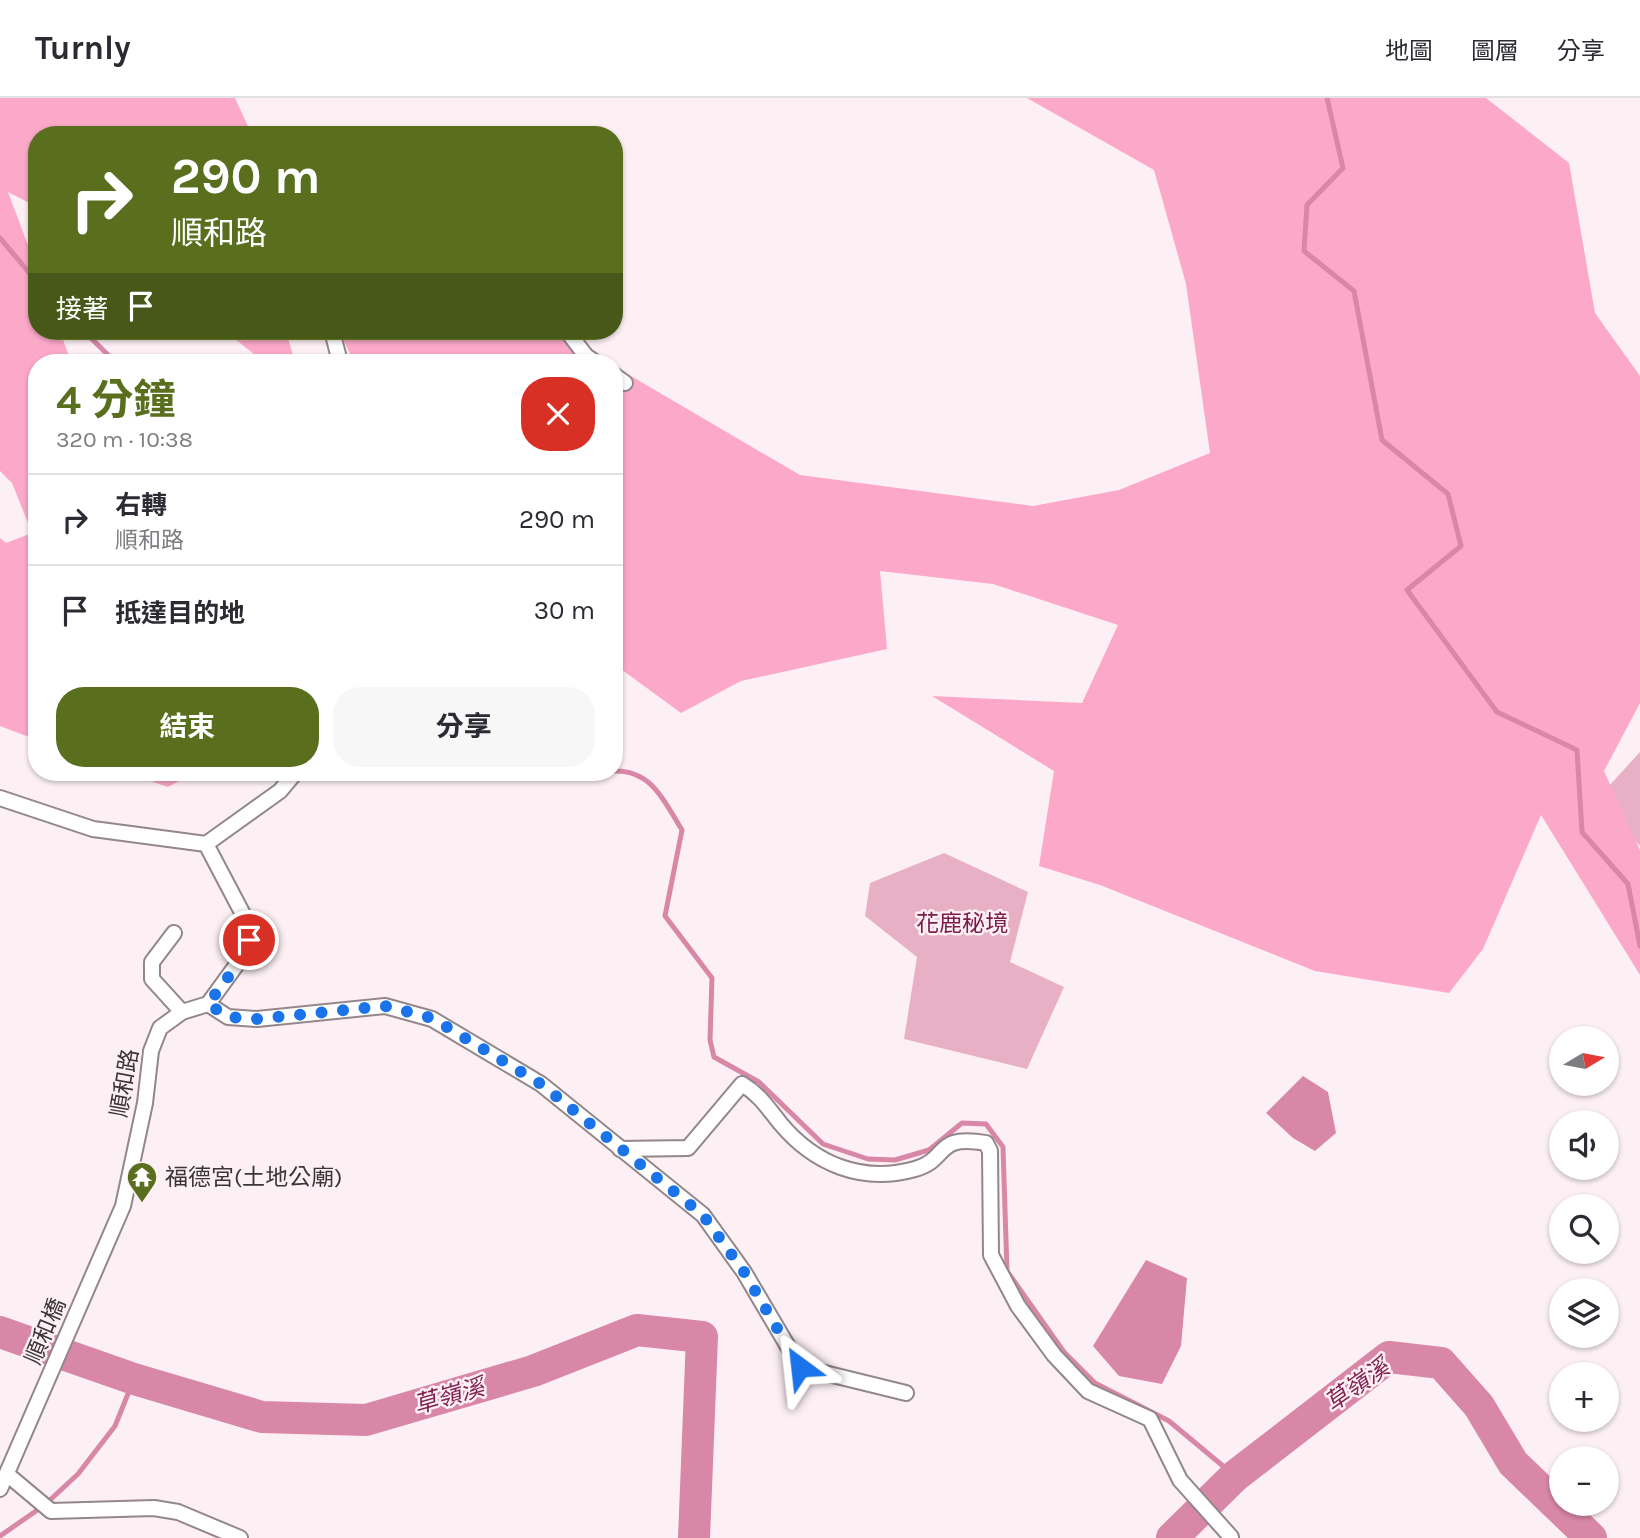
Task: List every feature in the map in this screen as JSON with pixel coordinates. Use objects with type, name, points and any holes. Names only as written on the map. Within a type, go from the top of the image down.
[{"type":"street","points":[[0,798],[93,829],[206,844],[280,790],[288,781]]},
{"type":"street","points":[[206,844],[242,910],[249,940],[243,957],[208,1004],[228,1017],[257,1019],[385,1006],[432,1018],[541,1084],[703,1215],[744,1272],[800,1367],[906,1392]]},
{"type":"street","points":[[174,933],[152,962],[152,979],[182,1012]]},
{"type":"street","name":"順和路","points":[[87,1292],[123,1206],[145,1103],[151,1051],[160,1028],[182,1012],[208,1004]]},
{"type":"street","points":[[621,1149],[688,1147],[742,1084],[756,1092],[782,1125],[820,1159],[860,1175],[899,1174],[923,1167],[946,1146],[961,1139],[986,1143],[990,1152],[990,1255],[1018,1306],[1054,1355],[1088,1391],[1150,1419],[1180,1480],[1231,1536]]},
{"type":"street","name":"順和橋","points":[[8,1475],[87,1292]]},
{"type":"street","points":[[0,1489],[8,1475],[51,1511],[154,1508],[178,1512],[240,1538]]},
{"type":"green space","points":[[1640,752],[1640,846],[1598,798]]},
{"type":"green space","name":"花鹿秘境","points":[[944,853],[1028,892],[1010,962],[1064,987],[1027,1069],[904,1039],[917,957],[865,916],[870,883]]},
{"type":"shaded area","points":[[0,98],[235,98],[248,126],[28,126],[28,202],[8,192],[28,245],[28,340],[63,340],[68,354],[28,354],[28,523],[12,483],[0,471]]},
{"type":"shaded area","points":[[1027,98],[1486,98],[1569,163],[1595,313],[1640,376],[1640,703],[1604,771],[1640,850],[1640,975],[1541,815],[1483,949],[1449,993],[1315,971],[1100,885],[1039,866],[1054,771],[932,696],[1082,703],[1118,625],[993,584],[880,571],[887,649],[741,681],[681,713],[623,671],[623,371],[800,475],[1033,506],[1119,490],[1210,453],[1186,284],[1154,170]]},
{"type":"shaded area","points":[[236,340],[289,340],[293,354],[254,354]]},
{"type":"shaded area","points":[[343,340],[568,340],[594,354],[350,354]]},
{"type":"shaded area","points":[[28,535],[28,737],[0,726],[0,538],[6,543]]},
{"type":"shaded area","points":[[151,781],[179,781],[168,787]]},
{"type":"shaded area","points":[[1303,1076],[1328,1092],[1336,1133],[1315,1151],[1293,1138],[1266,1113]]},
{"type":"shaded area","points":[[1146,1260],[1187,1278],[1181,1346],[1162,1384],[1119,1376],[1093,1346]]},
{"type":"waterway","points":[[1327,98],[1343,168],[1307,205],[1304,251],[1354,291],[1382,440],[1448,494],[1461,546],[1407,590],[1497,712],[1577,750],[1582,832],[1628,884],[1640,946]]},
{"type":"waterway","points":[[0,238],[28,271]]},
{"type":"waterway","points":[[93,340],[107,354]]},
{"type":"waterway","points":[[623,772],[638,776],[656,789],[682,830],[665,916],[712,978],[710,1040],[714,1057],[759,1082],[823,1144],[868,1159],[895,1160],[929,1150],[962,1123],[986,1124],[1003,1147],[1007,1271],[1064,1352],[1095,1383],[1169,1421],[1235,1476]]},
{"type":"waterway","name":"草嶺溪","points":[[0,1332],[134,1379],[262,1417],[366,1420],[533,1371],[637,1330],[702,1337],[694,1538]]},
{"type":"waterway","name":"草嶺溪","points":[[1172,1538],[1235,1476],[1389,1357],[1441,1363],[1479,1406],[1513,1463],[1591,1538]]},
{"type":"waterway","points":[[50,1500],[78,1474],[115,1426],[134,1379]]},
{"type":"waterway","points":[[0,1536],[36,1511]]},
{"type":"place","name":"福德宮(土地公廟)","points":[[142,1204]]},
{"type":"route","points":[[249,940],[243,957],[208,1004],[228,1017],[257,1019],[385,1006],[432,1018],[541,1084],[703,1215],[744,1272],[800,1367]]}]
